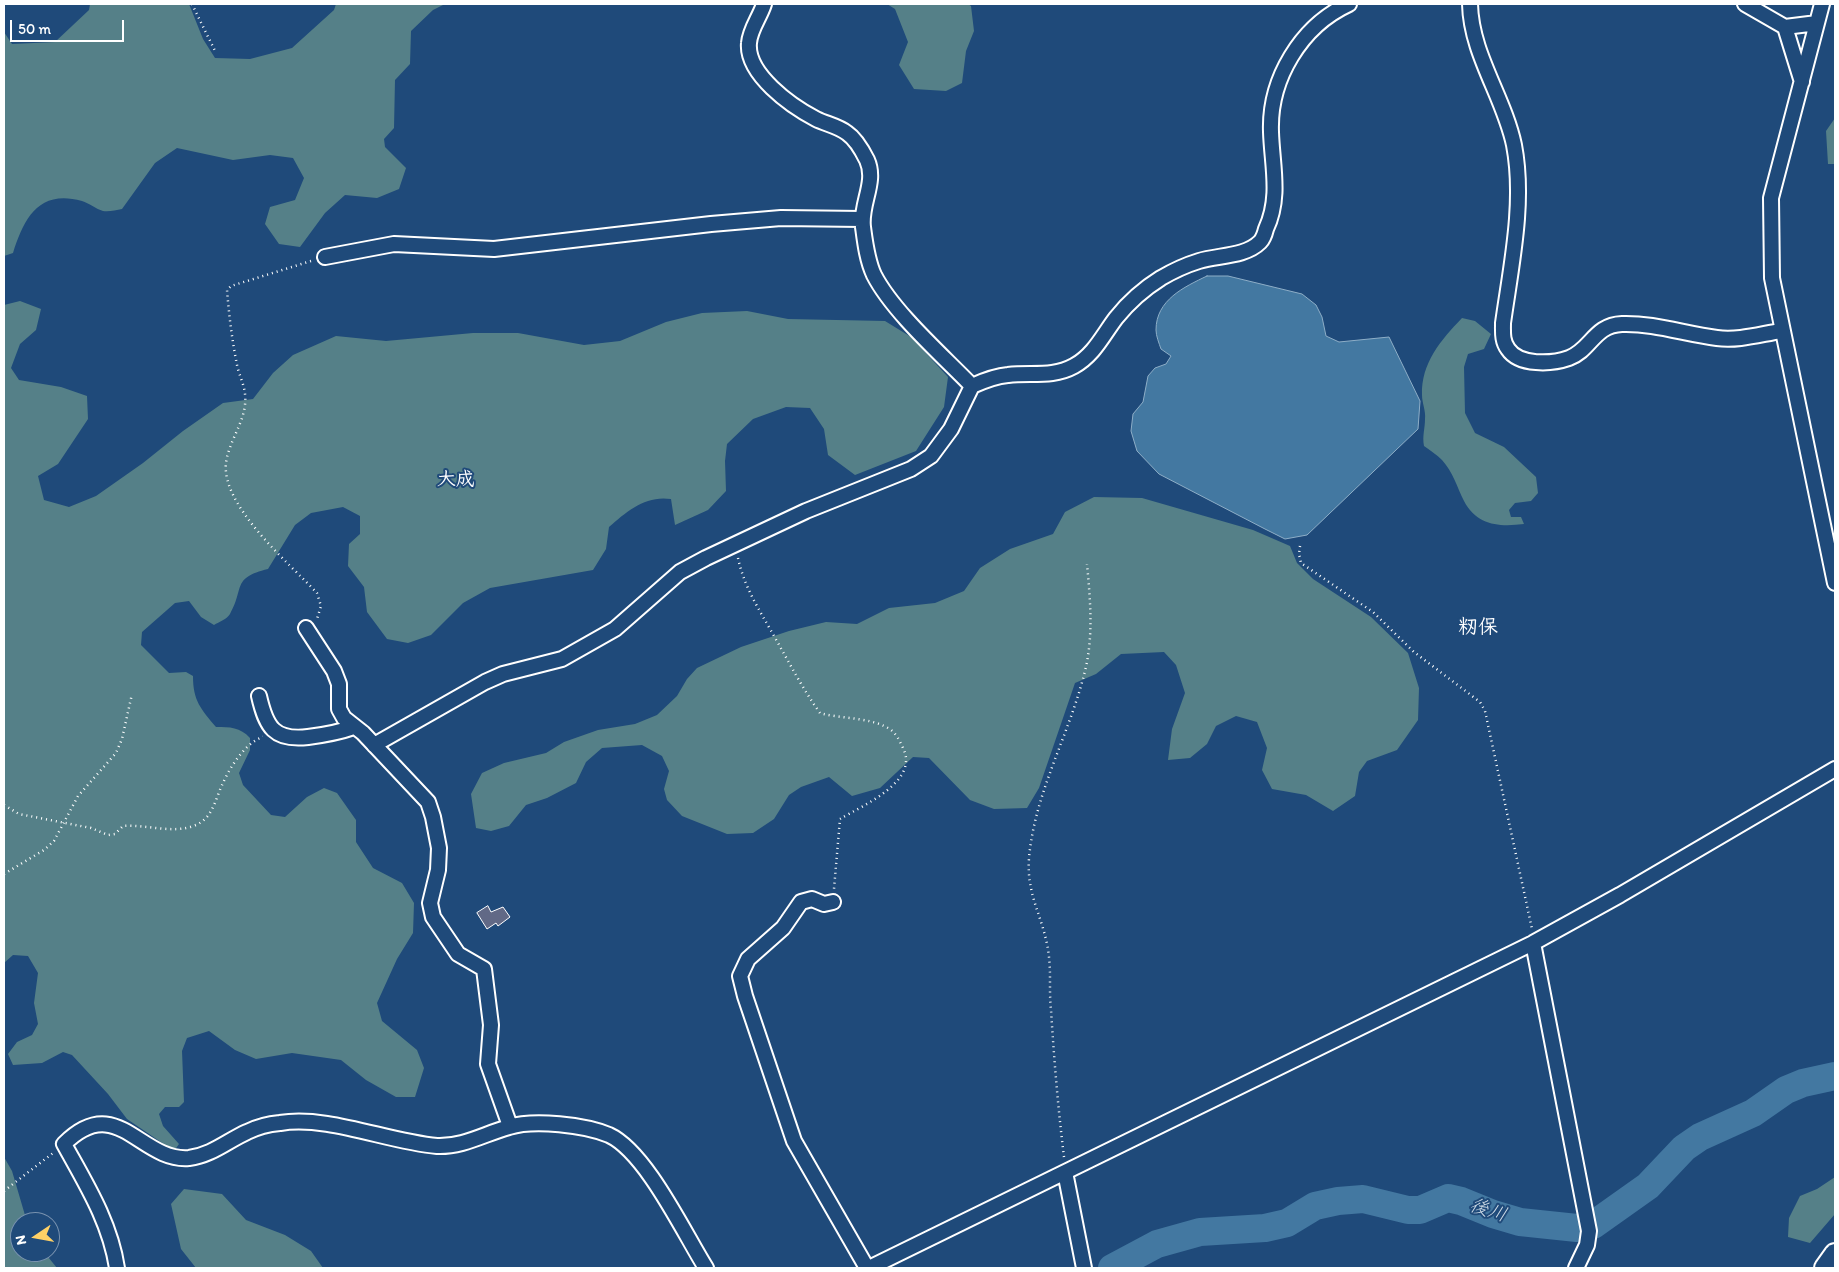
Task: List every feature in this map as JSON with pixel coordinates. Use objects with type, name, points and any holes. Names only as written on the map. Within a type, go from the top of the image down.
[{"type":"street","points":[[764,4],[749,40],[752,60],[764,79],[784,99],[817,120],[842,129],[857,143],[868,162],[870,174],[862,219],[868,254],[880,285],[934,347],[972,386]]},
{"type":"street","points":[[374,744],[485,682],[503,674],[562,659],[582,649],[615,628],[680,572],[706,558],[806,511],[911,470],[931,456],[951,429],[972,386],[1007,375],[1036,376],[1054,373],[1073,366],[1089,355],[1117,317],[1138,295],[1161,278],[1200,261],[1248,250],[1260,242],[1274,203],[1276,180],[1271,132],[1272,116],[1286,65],[1301,41],[1334,12],[1350,4]]},
{"type":"street","points":[[1470,4],[1472,25],[1479,51],[1505,114],[1518,169],[1516,211],[1503,323],[1503,339],[1508,350],[1516,356],[1534,361],[1543,362],[1570,358],[1605,328],[1619,324],[1637,324],[1718,339],[1781,331]]},
{"type":"street","points":[[1745,4],[1785,27],[1817,23]]},
{"type":"street","points":[[1822,4],[1771,198],[1770,230],[1772,278],[1781,331],[1835,584]]},
{"type":"street","points":[[1785,27],[1802,82]]},
{"type":"street","points":[[325,258],[394,244],[494,249],[781,218],[862,219]]},
{"type":"street","points":[[306,628],[334,671],[339,684],[339,709],[344,718],[374,744],[386,760],[418,789],[428,802],[434,817],[440,848],[438,870],[430,903],[433,917],[458,954],[484,969],[491,1025],[488,1064],[510,1126]]},
{"type":"street","points":[[259,696],[262,712],[276,732],[285,738],[319,736],[354,727]]},
{"type":"street","points":[[833,902],[824,904],[812,899],[801,902],[783,928],[748,959],[740,976],[794,1142],[868,1268],[1533,943],[1628,890],[1835,769]]},
{"type":"street","points":[[1533,943],[1588,1226],[1587,1245],[1576,1268]]},
{"type":"street","points":[[117,1268],[109,1235],[94,1197],[64,1144],[85,1128],[100,1124],[129,1132],[154,1148],[176,1158],[212,1152],[247,1131],[281,1123],[315,1123],[436,1146],[462,1144],[510,1126],[547,1122],[608,1135],[624,1144],[642,1163],[706,1268]]},
{"type":"street","points":[[1065,1172],[1084,1268]]},
{"type":"street","points":[[1825,1268],[1835,1254]]},
{"type":"path","points":[[192,4],[216,53]]},
{"type":"path","points":[[306,628],[317,620],[321,606],[317,593],[253,525],[229,486],[226,471],[227,458],[244,411],[245,395],[237,364],[227,290],[240,283],[325,258]]},
{"type":"path","points":[[735,545],[741,575],[803,690],[820,713],[887,728],[896,735],[905,750],[906,769],[900,779],[888,790],[840,819],[833,902]]},
{"type":"path","points":[[1300,546],[1301,562],[1374,612],[1414,652],[1480,702],[1485,711],[1533,943]]},
{"type":"path","points":[[1065,1172],[1050,1009],[1050,959],[1046,930],[1032,900],[1029,882],[1030,857],[1042,796],[1054,766],[1087,662],[1092,614],[1087,564]]},
{"type":"path","points":[[4,874],[44,850],[54,841],[78,796],[116,752],[122,739],[132,694]]},
{"type":"path","points":[[4,805],[19,814],[91,828],[108,836],[115,834],[124,826],[179,828],[193,826],[206,820],[215,804],[223,782],[247,748],[258,738],[276,732]]},
{"type":"path","points":[[5,1189],[64,1144]]},
{"type":"green space","points":[[90,4],[189,4],[203,39],[215,58],[250,59],[292,48],[334,10],[336,4],[445,4],[433,10],[411,31],[410,64],[395,80],[394,128],[384,139],[385,147],[406,168],[399,189],[377,198],[345,195],[325,213],[300,247],[279,244],[265,224],[270,207],[295,200],[304,178],[293,158],[270,155],[233,160],[177,148],[155,163],[122,209],[103,211],[82,201],[67,198],[54,199],[44,203],[28,218],[13,253],[4,256],[4,32],[12,44],[55,42],[89,10]]},
{"type":"green space","points":[[887,4],[968,4],[971,6],[974,31],[966,51],[962,83],[946,91],[914,89],[899,65],[908,42],[895,9]]},
{"type":"green space","points":[[1835,118],[1835,164],[1828,164],[1826,131]]},
{"type":"green space","points":[[20,301],[41,309],[36,330],[20,344],[11,368],[19,380],[61,387],[87,396],[88,419],[58,464],[38,476],[44,500],[69,507],[96,496],[223,403],[253,399],[273,373],[293,355],[336,336],[386,341],[473,333],[518,333],[584,345],[620,341],[666,322],[702,313],[747,311],[788,319],[885,321],[911,337],[948,377],[944,407],[916,451],[855,475],[828,455],[824,429],[810,408],[786,407],[753,419],[727,444],[725,461],[726,491],[708,510],[675,525],[671,499],[653,499],[645,502],[630,510],[609,527],[606,549],[593,570],[490,588],[463,603],[431,635],[408,643],[387,639],[367,612],[364,587],[348,566],[349,544],[360,534],[360,516],[343,507],[311,513],[295,525],[268,569],[256,572],[244,580],[230,614],[223,620],[214,625],[201,617],[189,601],[175,603],[142,632],[141,645],[169,673],[186,672],[193,676],[196,698],[216,727],[234,728],[250,738],[250,750],[239,773],[243,785],[271,815],[285,817],[307,797],[324,788],[337,793],[356,820],[356,842],[373,868],[402,883],[414,903],[413,933],[397,959],[377,1003],[382,1021],[417,1050],[424,1068],[415,1097],[396,1097],[366,1080],[341,1060],[292,1053],[256,1059],[235,1050],[209,1031],[187,1038],[182,1051],[184,1102],[179,1107],[165,1107],[159,1114],[163,1126],[179,1144],[174,1151],[127,1119],[108,1094],[72,1055],[63,1052],[42,1063],[13,1065],[8,1054],[17,1042],[32,1035],[38,1024],[34,1003],[38,973],[28,956],[13,955],[4,963],[4,305]]},
{"type":"green space","points":[[1462,318],[1475,321],[1491,334],[1484,349],[1468,354],[1464,367],[1465,413],[1475,433],[1504,447],[1536,477],[1538,493],[1531,501],[1515,503],[1509,510],[1511,517],[1521,517],[1524,524],[1498,525],[1475,516],[1464,501],[1446,465],[1438,456],[1424,446],[1425,416],[1422,395],[1425,373],[1429,362],[1440,344]]},
{"type":"green space","points":[[1094,497],[1142,498],[1253,530],[1290,546],[1297,563],[1313,579],[1371,617],[1408,653],[1419,688],[1418,720],[1397,750],[1367,761],[1359,772],[1355,796],[1333,811],[1306,795],[1272,789],[1262,770],[1267,748],[1257,722],[1236,716],[1216,726],[1207,744],[1190,758],[1168,760],[1172,729],[1185,693],[1176,665],[1164,652],[1121,654],[1096,674],[1075,683],[1039,788],[1027,808],[994,809],[970,800],[929,758],[913,757],[880,788],[852,796],[829,777],[801,787],[789,795],[774,819],[753,833],[727,834],[682,816],[667,800],[664,789],[669,771],[662,756],[642,745],[602,748],[586,762],[576,783],[547,798],[526,805],[509,826],[491,831],[476,828],[471,794],[482,773],[504,763],[546,753],[564,742],[598,730],[635,724],[657,715],[677,696],[687,679],[697,668],[741,647],[789,631],[826,622],[857,624],[889,608],[935,603],[964,591],[980,568],[1010,549],[1053,534],[1065,512]]},
{"type":"green space","points":[[4,1157],[12,1171],[24,1212],[10,1212],[10,1262],[52,1262],[57,1268],[4,1268]]},
{"type":"green space","points":[[1835,1177],[1835,1214],[1810,1243],[1788,1237],[1789,1218],[1800,1196],[1817,1189]]},
{"type":"green space","points":[[184,1189],[222,1194],[246,1220],[285,1235],[311,1251],[323,1268],[196,1268],[181,1249],[171,1204]]},
{"type":"water","points":[[1207,276],[1228,276],[1302,294],[1316,305],[1322,317],[1326,336],[1339,342],[1389,337],[1420,401],[1418,429],[1307,535],[1285,539],[1159,474],[1137,451],[1131,431],[1133,414],[1143,402],[1148,376],[1155,368],[1166,364],[1171,356],[1161,349],[1156,335],[1157,320],[1161,310],[1181,290]]},
{"type":"building","points":[[488,906],[491,912],[503,907],[510,917],[498,926],[496,923],[487,929],[477,913]]},
{"type":"waterway","name":"後川","points":[[1112,1268],[1157,1244],[1200,1232],[1265,1228],[1287,1223],[1315,1206],[1338,1201],[1363,1199],[1408,1210],[1420,1210],[1448,1198],[1520,1222],[1577,1228],[1593,1225],[1648,1186],[1684,1148],[1700,1137],[1753,1113],[1786,1090],[1803,1083],[1835,1076]]},
{"type":"district","name":"大成","points":[[456,480]]},
{"type":"district","name":"籾保","points":[[1478,628]]}]
